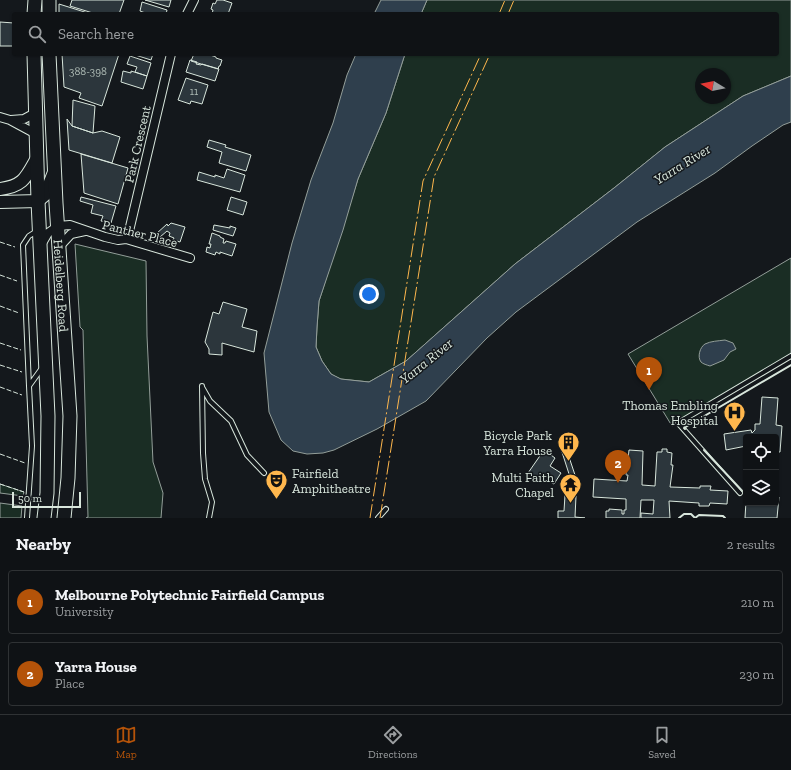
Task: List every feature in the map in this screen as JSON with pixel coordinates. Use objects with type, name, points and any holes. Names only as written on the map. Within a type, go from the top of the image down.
[{"type":"main road","points":[[34,12],[35,0]]},
{"type":"main road","points":[[49,0],[49,12]]},
{"type":"main road","name":"Heidelberg Road","points":[[34,56],[39,229],[48,416],[44,518]]},
{"type":"main road","name":"Heidelberg Road","points":[[49,56],[54,168],[70,416],[68,478],[64,518]]},
{"type":"main road","points":[[0,189],[12,187],[23,180],[37,158]]},
{"type":"main road","points":[[0,202],[38,201],[45,195],[54,168]]},
{"type":"main road","points":[[41,273],[61,272]]},
{"type":"street","points":[[188,12],[194,0]]},
{"type":"street","name":"Park Crescent","points":[[126,240],[171,56]]},
{"type":"street","points":[[10,120],[24,119],[35,113]]},
{"type":"street","points":[[0,117],[10,120],[36,134]]},
{"type":"street","name":"Panther Place","points":[[58,226],[70,225],[118,240],[126,240],[190,258]]},
{"type":"street","points":[[40,248],[48,233],[58,226]]},
{"type":"street","name":"Panther Place","points":[[59,247],[71,234],[86,231]]},
{"type":"lane","name":"Heidelberg Road","points":[[27,518],[32,446],[23,245],[29,236],[39,229]]},
{"type":"lane","points":[[740,493],[678,423],[791,356]]},
{"type":"lane","points":[[29,386],[46,363]]},
{"type":"lane","points":[[209,518],[212,502],[205,479],[202,386],[210,401],[231,421],[247,455],[264,473]]},
{"type":"lane","points":[[378,518],[386,509]]},
{"type":"green space","points":[[427,0],[791,0],[791,76],[743,96],[731,104],[731,68],[695,68],[695,104],[731,104],[665,147],[515,264],[406,361],[369,382],[340,379],[331,374],[322,361],[316,347],[319,301],[358,179],[386,113],[404,56],[779,56],[779,12],[422,12]]},
{"type":"green space","points":[[75,244],[146,261],[147,336],[153,462],[163,493],[161,518],[86,518],[88,517],[83,330],[80,327]]},
{"type":"green space","points":[[791,258],[791,354],[672,426],[628,354]]},
{"type":"green space","points":[[0,484],[24,492],[23,496],[0,493]]},
{"type":"green space","points":[[0,503],[22,506],[21,518],[0,518]]},
{"type":"water","points":[[381,0],[427,0],[422,12],[375,12]]},
{"type":"water","name":"Yarra River","points":[[355,56],[404,56],[386,113],[358,179],[343,230],[319,301],[316,347],[322,361],[331,374],[341,379],[369,382],[406,361],[515,264],[665,147],[743,96],[791,76],[791,122],[783,125],[715,173],[637,222],[516,312],[487,338],[426,401],[377,429],[334,450],[323,453],[307,454],[293,451],[281,440],[269,412],[264,353],[292,243],[311,180],[333,123],[347,75]]},
{"type":"water","points":[[725,340],[733,343],[736,349],[730,352],[724,360],[710,366],[701,362],[699,355],[703,345],[710,342]]},
{"type":"building","points":[[72,0],[124,0],[120,12],[90,12],[70,6]]},
{"type":"building","points":[[145,0],[171,0],[169,7]]},
{"type":"building","points":[[217,0],[232,3],[229,12],[212,12],[213,10],[211,9],[213,3],[215,4]]},
{"type":"building","points":[[142,2],[167,10],[166,12],[140,11]]},
{"type":"building","points":[[59,4],[85,12],[59,12]]},
{"type":"building","points":[[0,22],[12,23],[12,46],[0,46]]},
{"type":"building","points":[[62,56],[118,56],[102,106],[79,98],[81,93],[64,87]]},
{"type":"building","points":[[130,56],[151,63],[147,76],[135,72],[137,67],[127,64]]},
{"type":"building","points":[[138,56],[152,56],[151,60]]},
{"type":"building","points":[[193,56],[213,56],[222,60],[218,69],[191,61]]},
{"type":"building","points":[[190,60],[197,62],[196,64],[202,64],[219,69],[215,81],[186,72]]},
{"type":"building","points":[[123,71],[131,73],[131,71],[147,76],[143,89],[121,82]]},
{"type":"building","points":[[186,78],[208,85],[202,104],[191,101],[190,104],[178,100]]},
{"type":"building","points":[[73,100],[95,106],[93,133],[72,126]]},
{"type":"building","points":[[67,119],[72,126],[93,133],[102,131],[120,137],[112,163],[69,150]]},
{"type":"building","points":[[209,140],[226,145],[225,147],[251,155],[246,171],[219,163],[222,152],[207,147]]},
{"type":"building","points":[[81,154],[128,168],[118,204],[84,193]]},
{"type":"building","points":[[227,169],[245,175],[240,192],[197,180],[199,172],[224,178]]},
{"type":"building","points":[[81,197],[116,206],[111,223],[101,221],[103,216],[91,213],[93,205],[80,201]]},
{"type":"building","points":[[231,197],[247,202],[243,215],[227,210]]},
{"type":"building","points":[[171,223],[185,227],[180,242],[173,240],[174,238],[169,236],[170,233],[167,231],[160,237],[156,234],[167,224],[168,226]]},
{"type":"building","points":[[214,225],[236,228],[233,236],[213,230]]},
{"type":"building","points":[[212,233],[224,239],[223,243],[226,241],[236,244],[232,256],[220,252],[220,254],[216,252],[215,255],[206,252],[207,247],[210,248],[211,244],[209,244]]},
{"type":"building","points":[[223,302],[247,309],[242,327],[257,331],[254,352],[222,343],[222,355],[209,354],[209,349],[205,342],[213,312],[219,314]]},
{"type":"building","points":[[762,397],[778,398],[776,425],[782,426],[780,452],[779,434],[743,434],[743,447],[726,450],[724,434],[751,430],[752,433],[755,430],[755,424],[760,424]]},
{"type":"building","name":"Bicycle Park Yarra House","points":[[566,448],[575,475],[570,477],[561,449]]},
{"type":"building","points":[[662,449],[667,449],[667,452],[672,453],[671,465],[673,465],[670,487],[700,488],[700,486],[711,486],[710,490],[728,491],[727,504],[710,503],[709,506],[699,506],[699,503],[669,501],[670,518],[641,518],[641,513],[653,514],[654,500],[641,500],[640,518],[606,518],[606,511],[609,511],[609,509],[622,510],[622,514],[624,514],[624,510],[626,510],[626,499],[593,497],[594,479],[627,481],[628,475],[626,475],[629,450],[643,451],[642,485],[655,486],[657,452],[662,452]]},
{"type":"building","points":[[544,450],[555,458],[550,466],[561,473],[554,484],[547,480],[549,478],[544,474],[540,481],[528,473]]},
{"type":"building","name":"Multi Faith Chapel","points":[[565,495],[576,496],[575,517],[585,518],[558,518],[558,511],[564,511]]},
{"type":"building","points":[[746,506],[778,506],[777,518],[745,518]]},
{"type":"fence","points":[[0,242],[15,247]]},
{"type":"fence","points":[[0,275],[17,281]]},
{"type":"fence","points":[[0,306],[19,313]]},
{"type":"fence","points":[[0,343],[21,350]]},
{"type":"fence","points":[[0,365],[22,372]]},
{"type":"fence","points":[[0,387],[22,395]]},
{"type":"fence","points":[[0,454],[25,463]]},
{"type":"fence","points":[[0,484],[24,492]]},
{"type":"wall","points":[[685,429],[684,428],[791,365]]},
{"type":"wall","points":[[704,450],[743,492]]},
{"type":"wall","points":[[679,518],[684,514],[691,514],[695,518],[699,515],[723,516],[725,518]]},
{"type":"power","points":[[500,12],[505,0]]},
{"type":"power","points":[[509,12],[514,0]]},
{"type":"power","points":[[370,518],[423,181],[480,56]]},
{"type":"power","points":[[380,518],[434,177],[489,56]]},
{"type":"place","name":"Melbourne Polytechnic Fairfield Campus","points":[[649,390]]},
{"type":"place","name":"Thomas Embling Hospital","points":[[734,432]]},
{"type":"place","name":"Bicycle Park Yarra House","points":[[568,462]]},
{"type":"place","name":"Yarra House","points":[[618,483]]},
{"type":"place","name":"Fairfield Amphitheatre","points":[[276,500]]},
{"type":"place","name":"Multi Faith Chapel","points":[[570,504]]}]
